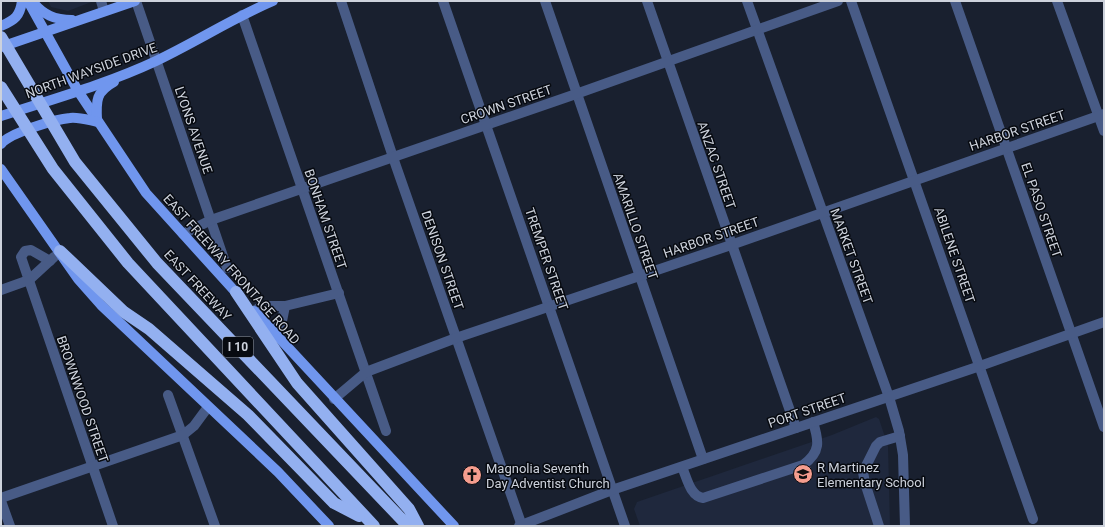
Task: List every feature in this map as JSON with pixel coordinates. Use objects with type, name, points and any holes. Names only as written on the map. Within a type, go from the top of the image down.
[{"type":"highway","name":"EAST FREEWAY","points":[[1,37],[75,162],[157,263],[408,526]]},
{"type":"highway","name":"I 10","points":[[1,87],[53,169],[128,263],[371,523]]},
{"type":"highway","points":[[60,251],[124,312],[149,330],[248,415],[334,503],[371,523]]},
{"type":"highway","points":[[236,292],[297,383],[409,509],[418,526]]},
{"type":"main road","points":[[1,26],[10,22],[20,12],[22,1]]},
{"type":"main road","name":"EAST FREEWAY FRONTAGE ROAD","points":[[28,1],[78,91],[146,193],[334,399],[454,526]]},
{"type":"main road","points":[[32,1],[39,10],[60,20],[80,20]]},
{"type":"main road","points":[[1,47],[136,1]]},
{"type":"main road","name":"NORTH WAYSIDE DRIVE","points":[[1,116],[78,91],[157,61],[242,15],[273,1]]},
{"type":"main road","points":[[1,144],[11,136],[57,120],[80,118],[98,122],[96,103],[100,93],[106,87],[132,71]]},
{"type":"main road","points":[[2,173],[60,251],[78,279],[101,305],[278,472],[329,526]]},
{"type":"street","points":[[101,1],[104,12]]},
{"type":"street","name":"LYONS AVENUE","points":[[136,1],[227,268]]},
{"type":"street","name":"DENISON STREET","points":[[342,1],[393,156],[521,525]]},
{"type":"street","name":"TREMPER STREET","points":[[443,1],[625,526]]},
{"type":"street","name":"AMARILLO STREET","points":[[545,1],[703,459]]},
{"type":"street","name":"ANZAC STREET","points":[[647,1],[796,428]]},
{"type":"street","name":"MARKET STREET","points":[[747,1],[889,397],[900,436],[903,455],[905,526]]},
{"type":"street","name":"CROWN STREET","points":[[183,234],[211,220],[668,62],[838,1]]},
{"type":"street","name":"ABILENE STREET","points":[[852,1],[1033,519]]},
{"type":"street","name":"EL PASO STREET","points":[[955,1],[1104,427]]},
{"type":"street","points":[[1056,1],[1101,115],[1104,131]]},
{"type":"street","name":"BONHAM STREET","points":[[242,15],[386,431]]},
{"type":"street","name":"HARBOR STREET","points":[[334,399],[366,372],[456,338],[731,245],[915,179],[1101,115]]},
{"type":"street","name":"BROWNWOOD STREET","points":[[50,261],[31,250],[22,253],[23,265],[113,526]]},
{"type":"street","points":[[1,290],[29,280],[60,251]]},
{"type":"street","points":[[254,311],[262,306],[285,306],[339,294]]},
{"type":"street","points":[[273,333],[282,321],[285,306]]},
{"type":"street","name":"PORT STREET","points":[[521,525],[612,490],[980,366],[1104,322]]},
{"type":"street","points":[[168,395],[184,436],[215,526]]},
{"type":"street","points":[[1,498],[184,436],[194,426],[208,407]]},
{"type":"street","points":[[682,467],[692,492],[697,497],[703,498],[803,465],[810,460],[818,445],[818,438],[812,422]]},
{"type":"street","points":[[879,526],[865,483],[863,472],[876,446],[880,442],[900,436]]},
{"type":"street","points":[[1,501],[10,526]]},
{"type":"shaded area","points":[[48,1],[94,1],[68,11],[51,7]]},
{"type":"shaded area","name":"R Martinez Elementary School","points":[[876,417],[879,419],[888,446],[890,526],[640,526],[634,509],[637,502],[832,435]]},
{"type":"place","name":"R Martinez Elementary School","points":[[803,474]]},
{"type":"place","name":"Magnolia Seventh Day Adventist Church","points":[[472,475]]}]
